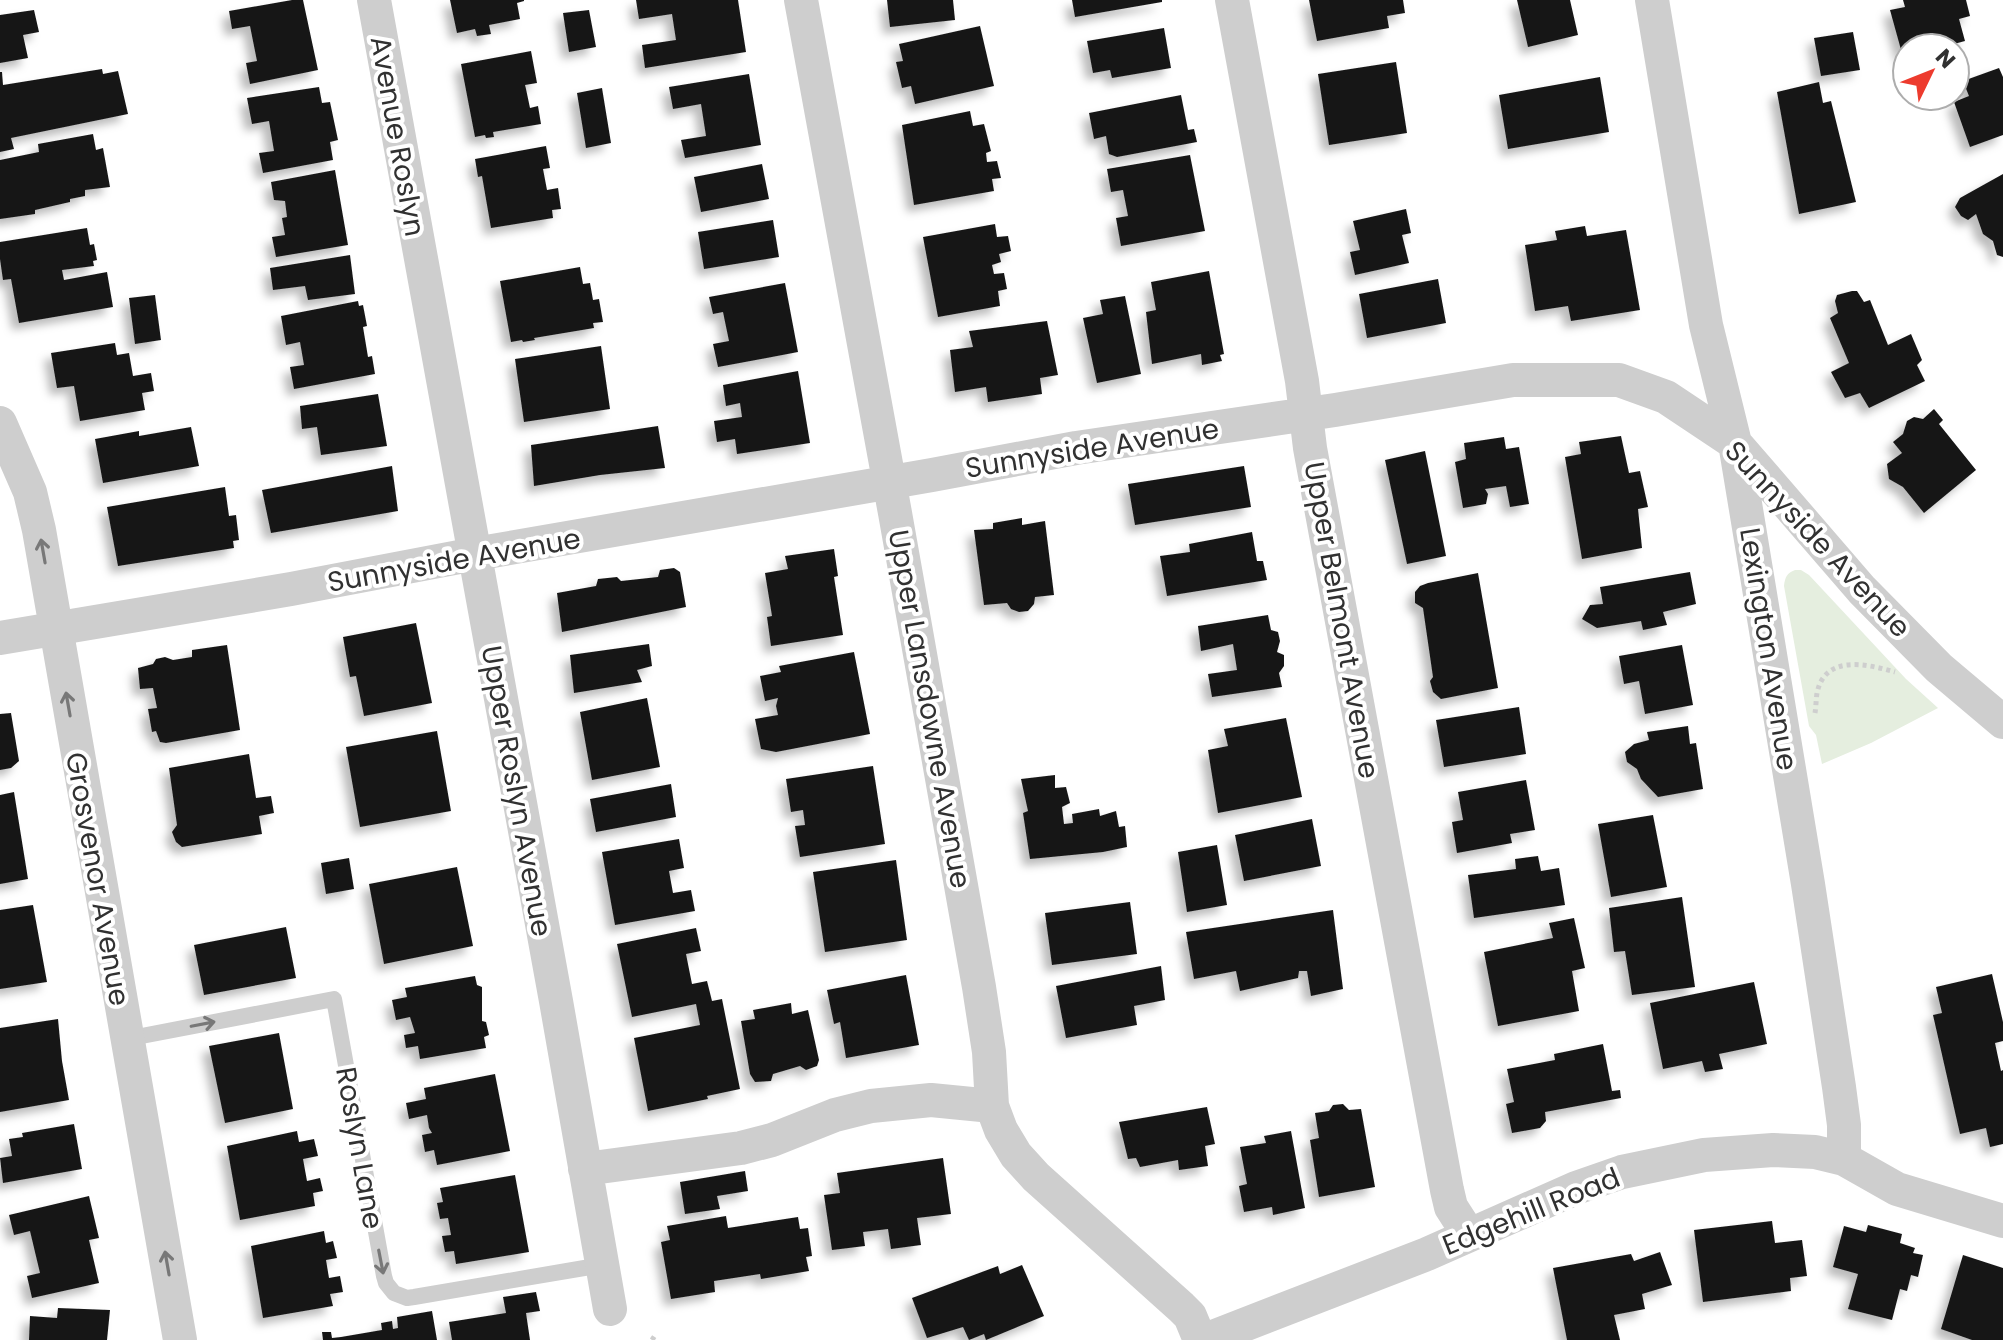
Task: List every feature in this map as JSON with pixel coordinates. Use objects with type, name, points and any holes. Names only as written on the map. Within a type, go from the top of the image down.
[{"type":"street","name":"Avenue Roslyn","points":[[374,0],[423,273]]},
{"type":"street","name":"Upper Lansdowne Avenue","points":[[801,0],[979,987],[989,1052],[992,1106],[1001,1130],[1016,1155],[1036,1177],[1181,1307],[1190,1316],[1203,1340]]},
{"type":"street","name":"Upper Belmont Avenue","points":[[1232,0],[1447,1190],[1451,1207],[1469,1235]]},
{"type":"street","name":"Lexington Avenue","points":[[1652,0],[1706,325],[1735,443],[1841,1100],[1844,1159]]},
{"type":"street","name":"Upper Roslyn Avenue","points":[[423,273],[610,1309]]},
{"type":"street","name":"Sunnyside Avenue","points":[[0,638],[1076,448],[1513,380],[1619,380],[1666,397],[1735,443],[1862,590],[1939,668],[2003,722]]},
{"type":"street","name":"Grosvenor Avenue","points":[[0,423],[30,492],[39,530],[180,1340]]},
{"type":"street","points":[[585,1169],[741,1148],[772,1140],[835,1115],[871,1106],[931,1100],[992,1106]]},
{"type":"street","name":"Edgehill Road","points":[[1203,1340],[1427,1254],[1576,1188],[1622,1172],[1704,1155],[1773,1150],[1815,1152],[1844,1159],[1897,1189],[2003,1221]]},
{"type":"lane","name":"Roslyn Lane","points":[[126,1039],[334,999],[375,1232],[389,1289],[401,1296],[414,1297],[602,1265]]},
{"type":"path","points":[[1815,720],[1817,691],[1827,673],[1840,667],[1861,664],[1902,674]]},
{"type":"green space","points":[[1795,570],[1809,575],[1906,679],[1938,708],[1822,764],[1816,735],[1809,726],[1784,586],[1787,576]]},
{"type":"building","points":[[303,0],[318,70],[250,84],[246,63],[257,61],[250,26],[232,29],[229,11]]},
{"type":"building","points":[[450,0],[524,1],[517,3],[520,19],[489,25],[491,34],[477,36],[475,29],[457,33]]},
{"type":"building","points":[[636,0],[738,0],[746,52],[645,68],[642,45],[676,40],[672,14],[639,19]]},
{"type":"building","points":[[887,0],[953,0],[955,20],[890,27]]},
{"type":"building","points":[[1072,0],[1162,0],[1162,2],[1075,17]]},
{"type":"building","points":[[1309,0],[1403,0],[1405,13],[1387,16],[1389,28],[1317,41]]},
{"type":"building","points":[[1517,0],[1570,0],[1578,35],[1528,47]]},
{"type":"building","points":[[1903,0],[1966,0],[1970,16],[1959,19],[1963,32],[1896,32],[1890,10],[1905,7]]},
{"type":"building","points":[[34,10],[39,32],[23,35],[28,58],[0,63],[0,15]]},
{"type":"building","points":[[589,10],[596,47],[569,52],[563,13]]},
{"type":"building","points":[[980,26],[994,86],[915,104],[911,86],[902,88],[896,62],[903,61],[899,44]]},
{"type":"building","points":[[1164,28],[1171,68],[1112,78],[1110,70],[1093,73],[1087,41]]},
{"type":"building","points":[[1853,32],[1860,70],[1821,76],[1814,38]]},
{"type":"building","points":[[531,51],[537,83],[525,85],[530,108],[538,106],[541,124],[493,132],[494,137],[475,137],[461,64]]},
{"type":"building","points":[[1396,62],[1407,133],[1329,145],[1318,74]]},
{"type":"building","points":[[1999,68],[2003,77],[2003,135],[1970,147],[1958,112],[1971,112],[1971,78]]},
{"type":"building","points":[[102,69],[103,74],[118,71],[128,114],[11,138],[14,149],[0,152],[0,72],[3,85]]},
{"type":"building","points":[[749,74],[761,145],[685,158],[681,140],[706,136],[701,104],[673,109],[669,87]]},
{"type":"building","points":[[1600,77],[1609,132],[1508,149],[1499,95]]},
{"type":"building","points":[[1819,82],[1823,103],[1831,101],[1856,202],[1799,214],[1777,92]]},
{"type":"building","points":[[319,87],[322,103],[330,102],[338,140],[330,142],[333,160],[263,173],[259,153],[274,151],[269,121],[252,124],[247,98]]},
{"type":"building","points":[[602,88],[611,143],[586,148],[577,93]]},
{"type":"building","points":[[1181,95],[1188,130],[1194,129],[1197,142],[1117,157],[1109,154],[1106,136],[1094,139],[1089,113]]},
{"type":"building","points":[[970,111],[973,126],[984,124],[991,151],[986,153],[987,162],[997,161],[1001,178],[992,179],[994,191],[914,205],[902,125]]},
{"type":"building","points":[[93,134],[96,150],[103,148],[110,187],[85,190],[85,196],[35,210],[35,214],[0,219],[0,160],[39,152],[38,144]]},
{"type":"building","points":[[546,146],[550,168],[543,169],[547,190],[558,188],[561,209],[552,210],[553,218],[491,228],[482,176],[478,177],[475,159]]},
{"type":"building","points":[[1190,155],[1205,231],[1121,246],[1116,218],[1128,216],[1123,190],[1111,192],[1107,169]]},
{"type":"building","points":[[762,164],[769,199],[701,212],[694,177]]},
{"type":"building","points":[[335,170],[348,245],[276,257],[272,237],[285,235],[282,218],[287,217],[285,201],[274,200],[271,182]]},
{"type":"building","points":[[2003,174],[2003,257],[1997,255],[1993,241],[1983,234],[1976,214],[1968,220],[1955,207],[1960,198]]},
{"type":"building","points":[[1406,209],[1411,233],[1402,235],[1409,263],[1355,275],[1350,252],[1360,250],[1353,221]]},
{"type":"building","points":[[773,220],[779,257],[704,269],[698,232]]},
{"type":"building","points":[[995,224],[997,237],[1008,236],[1011,251],[999,254],[1001,262],[992,265],[994,274],[1004,273],[1007,289],[998,291],[1000,306],[938,317],[923,237]]},
{"type":"building","points":[[1585,226],[1587,236],[1626,230],[1640,310],[1571,321],[1568,306],[1535,311],[1525,245],[1557,240],[1555,231]]},
{"type":"building","points":[[87,228],[97,260],[93,261],[94,266],[62,270],[64,280],[107,272],[113,307],[19,323],[11,279],[3,280],[0,242]]},
{"type":"building","points":[[350,255],[355,294],[308,300],[305,286],[273,290],[270,268]]},
{"type":"building","points":[[580,267],[583,284],[590,283],[593,300],[599,299],[603,322],[593,323],[594,328],[511,342],[500,281]]},
{"type":"building","points":[[1209,271],[1224,354],[1220,355],[1222,361],[1202,365],[1201,354],[1152,364],[1146,312],[1156,310],[1151,282]]},
{"type":"building","points":[[1438,279],[1446,323],[1367,338],[1359,294]]},
{"type":"building","points":[[785,283],[798,352],[718,367],[713,344],[729,341],[723,312],[713,314],[709,297]]},
{"type":"building","points":[[1857,291],[1864,302],[1870,300],[1888,345],[1911,334],[1922,360],[1917,365],[1925,381],[1869,408],[1860,393],[1845,398],[1831,372],[1849,363],[1830,318],[1838,313],[1837,295]]},
{"type":"building","points":[[155,295],[161,340],[135,344],[129,298]]},
{"type":"building","points":[[1125,296],[1141,374],[1097,383],[1083,318],[1103,314],[1100,300]]},
{"type":"building","points":[[358,301],[359,306],[363,305],[368,357],[372,356],[375,374],[294,389],[290,367],[304,365],[300,342],[286,345],[281,316]]},
{"type":"building","points":[[1047,321],[1058,375],[1040,378],[1042,394],[988,402],[986,387],[955,392],[950,350],[973,347],[969,331]]},
{"type":"building","points":[[115,343],[117,355],[129,353],[133,376],[151,373],[154,391],[142,393],[145,410],[80,421],[74,386],[57,388],[51,353]]},
{"type":"building","points":[[601,346],[610,409],[524,422],[515,359]]},
{"type":"building","points":[[798,371],[810,443],[737,454],[735,439],[717,442],[714,421],[742,417],[740,403],[726,406],[723,385]]},
{"type":"building","points":[[378,394],[387,446],[321,455],[317,427],[302,429],[300,406]]},
{"type":"building","points":[[1934,409],[1943,420],[1939,424],[1976,470],[1924,513],[1903,487],[1889,479],[1887,464],[1902,453],[1893,442],[1903,434],[1907,421],[1914,417],[1923,419]]},
{"type":"building","points":[[658,426],[665,468],[534,486],[531,445]]},
{"type":"building","points":[[191,427],[199,466],[103,483],[95,439],[139,431],[139,436]]},
{"type":"building","points":[[1621,436],[1629,473],[1640,471],[1648,507],[1638,509],[1642,548],[1582,559],[1565,457],[1581,454],[1579,442]]},
{"type":"building","points":[[1504,437],[1506,449],[1519,447],[1529,504],[1510,507],[1506,486],[1485,489],[1488,494],[1486,504],[1463,508],[1455,462],[1466,459],[1464,443]]},
{"type":"building","points":[[1425,451],[1446,556],[1407,564],[1385,460]]},
{"type":"building","points":[[392,466],[398,511],[271,533],[262,490]]},
{"type":"building","points":[[1244,466],[1251,507],[1135,525],[1128,484]]},
{"type":"building","points":[[225,487],[229,516],[236,515],[239,540],[233,541],[234,548],[118,566],[107,507]]},
{"type":"building","points":[[1022,518],[1022,525],[1045,521],[1054,595],[1035,597],[1028,611],[1011,609],[1007,603],[984,605],[974,530],[993,529],[993,523]]},
{"type":"building","points":[[1252,532],[1257,561],[1263,561],[1267,580],[1167,596],[1160,556],[1190,552],[1189,544]]},
{"type":"building","points":[[834,549],[838,576],[834,577],[843,635],[771,646],[767,617],[772,616],[765,573],[788,569],[785,556]]},
{"type":"building","points":[[674,568],[680,572],[686,607],[562,632],[557,593],[596,586],[598,579],[617,577],[621,581],[658,577],[660,570]]},
{"type":"building","points":[[1690,572],[1696,604],[1663,612],[1667,625],[1643,630],[1641,621],[1597,628],[1582,619],[1590,605],[1603,604],[1600,587]]},
{"type":"building","points":[[1478,573],[1498,688],[1441,699],[1433,692],[1430,681],[1433,677],[1423,608],[1415,603],[1415,592],[1428,583]]},
{"type":"building","points":[[1268,615],[1271,630],[1278,632],[1280,641],[1277,652],[1284,655],[1284,666],[1279,673],[1282,687],[1212,697],[1208,674],[1237,670],[1233,644],[1201,651],[1198,626]]},
{"type":"building","points":[[416,623],[432,703],[364,716],[356,676],[350,677],[343,637]]},
{"type":"building","points":[[649,644],[652,666],[637,670],[642,682],[574,693],[570,655]]},
{"type":"building","points":[[227,645],[240,730],[160,742],[156,731],[152,732],[148,709],[157,708],[153,688],[140,689],[138,668],[153,664],[156,659],[192,657],[192,650]]},
{"type":"building","points":[[1682,645],[1693,705],[1645,714],[1639,681],[1624,684],[1619,656]]},
{"type":"building","points":[[854,652],[870,734],[776,752],[761,749],[755,719],[778,715],[778,698],[765,701],[760,676],[781,672],[779,666]]},
{"type":"building","points":[[647,698],[660,767],[592,780],[580,712]]},
{"type":"building","points":[[1519,707],[1526,754],[1444,767],[1436,720]]},
{"type":"building","points":[[11,713],[19,761],[11,768],[0,770],[0,714]]},
{"type":"building","points":[[1286,718],[1302,797],[1218,813],[1208,750],[1228,746],[1224,729]]},
{"type":"building","points":[[1688,726],[1690,744],[1696,743],[1703,789],[1658,797],[1641,779],[1637,769],[1627,762],[1625,752],[1634,744],[1649,740],[1647,732]]},
{"type":"building","points":[[437,731],[451,811],[360,827],[346,747]]},
{"type":"building","points":[[249,754],[256,798],[271,796],[274,813],[259,816],[262,834],[182,847],[172,832],[177,825],[169,768]]},
{"type":"building","points":[[873,766],[885,844],[800,857],[795,826],[805,825],[803,810],[791,812],[786,779]]},
{"type":"building","points":[[1055,775],[1055,788],[1066,787],[1070,803],[1062,807],[1064,824],[1073,823],[1072,814],[1099,809],[1100,816],[1116,811],[1119,827],[1125,826],[1127,847],[1030,859],[1023,813],[1028,811],[1021,779]]},
{"type":"building","points":[[1526,780],[1535,830],[1510,834],[1512,843],[1457,853],[1452,822],[1463,820],[1458,792]]},
{"type":"building","points":[[671,784],[676,817],[596,832],[590,799]]},
{"type":"building","points":[[14,792],[28,879],[0,884],[0,795]]},
{"type":"building","points":[[1653,815],[1667,887],[1611,897],[1598,824]]},
{"type":"building","points":[[1312,819],[1321,866],[1244,881],[1235,835]]},
{"type":"building","points":[[679,839],[684,868],[669,871],[673,893],[691,890],[695,911],[615,925],[602,852]]},
{"type":"building","points":[[1217,845],[1227,905],[1187,912],[1178,852]]},
{"type":"building","points":[[1538,856],[1541,871],[1559,868],[1565,905],[1474,918],[1468,875],[1516,869],[1515,859]]},
{"type":"building","points":[[349,858],[354,889],[326,894],[321,863]]},
{"type":"building","points":[[896,860],[907,940],[825,952],[813,872]]},
{"type":"building","points":[[457,867],[473,946],[384,964],[369,884]]},
{"type":"building","points":[[1682,897],[1695,987],[1632,995],[1625,951],[1614,952],[1609,908]]},
{"type":"building","points":[[1130,902],[1137,954],[1052,965],[1045,913]]},
{"type":"building","points":[[33,905],[47,982],[0,989],[0,910]]},
{"type":"building","points":[[1333,910],[1343,989],[1311,996],[1307,971],[1299,971],[1298,978],[1240,991],[1236,971],[1194,979],[1186,932]]},
{"type":"building","points":[[1574,918],[1585,968],[1572,971],[1579,1011],[1498,1026],[1484,952],[1553,938],[1549,923]]},
{"type":"building","points":[[286,927],[296,978],[204,995],[194,945]]},
{"type":"building","points":[[696,928],[701,951],[686,954],[692,984],[707,981],[712,1001],[722,999],[740,1089],[648,1111],[634,1038],[700,1025],[696,1004],[632,1017],[617,944]]},
{"type":"building","points":[[1161,966],[1165,1000],[1134,1006],[1137,1025],[1066,1038],[1056,986]]},
{"type":"building","points":[[1992,974],[2003,1022],[2003,1041],[1995,1043],[2003,1070],[2003,1144],[1990,1147],[1986,1128],[1960,1134],[1933,1015],[1942,1013],[1936,987]]},
{"type":"building","points":[[906,975],[919,1045],[846,1058],[840,1022],[834,1024],[827,990]]},
{"type":"building","points":[[475,976],[477,985],[482,987],[482,1021],[486,1022],[489,1035],[484,1037],[486,1048],[420,1059],[418,1046],[406,1048],[404,1035],[415,1033],[410,1017],[396,1020],[392,1000],[407,997],[405,988]]},
{"type":"building","points":[[1754,982],[1767,1044],[1719,1054],[1723,1069],[1705,1072],[1702,1061],[1663,1069],[1650,1003]]},
{"type":"building","points":[[791,1003],[792,1014],[808,1010],[819,1060],[817,1066],[806,1070],[800,1066],[773,1074],[771,1081],[755,1082],[750,1074],[741,1021],[755,1019],[753,1010]]},
{"type":"building","points":[[58,1019],[69,1100],[0,1112],[0,1028]]},
{"type":"building","points":[[279,1033],[293,1109],[225,1123],[209,1046]]},
{"type":"building","points":[[1603,1044],[1612,1091],[1620,1090],[1621,1098],[1545,1112],[1546,1121],[1540,1128],[1512,1133],[1506,1104],[1514,1102],[1507,1069],[1555,1060],[1554,1054]]},
{"type":"building","points":[[495,1074],[510,1151],[437,1165],[434,1150],[425,1152],[422,1135],[432,1133],[427,1115],[409,1119],[406,1103],[426,1099],[424,1088]]},
{"type":"building","points":[[1343,1104],[1349,1110],[1361,1109],[1375,1187],[1319,1197],[1310,1140],[1319,1138],[1315,1113]]},
{"type":"building","points":[[1207,1107],[1215,1144],[1205,1146],[1208,1166],[1179,1170],[1178,1160],[1140,1167],[1136,1158],[1128,1159],[1119,1122]]},
{"type":"building","points":[[74,1124],[82,1169],[3,1183],[0,1158],[12,1156],[9,1139],[23,1137],[22,1133]]},
{"type":"building","points":[[297,1131],[299,1142],[314,1139],[318,1156],[303,1159],[307,1181],[320,1178],[323,1191],[313,1193],[315,1206],[240,1220],[227,1146]]},
{"type":"building","points":[[1291,1131],[1305,1208],[1273,1215],[1272,1207],[1244,1212],[1239,1186],[1247,1184],[1240,1147],[1266,1143],[1264,1136]]},
{"type":"building","points":[[943,1158],[951,1214],[917,1218],[921,1245],[891,1249],[888,1229],[863,1232],[865,1246],[832,1250],[824,1195],[840,1193],[837,1173]]},
{"type":"building","points":[[745,1171],[748,1191],[717,1196],[720,1209],[685,1214],[680,1182]]},
{"type":"building","points":[[515,1175],[529,1252],[456,1264],[454,1251],[445,1252],[442,1236],[451,1235],[448,1218],[440,1219],[437,1203],[443,1202],[440,1188]]},
{"type":"building","points":[[89,1196],[99,1238],[89,1240],[99,1283],[32,1298],[27,1276],[40,1273],[30,1231],[14,1235],[9,1215]]},
{"type":"building","points":[[726,1216],[728,1228],[798,1217],[800,1229],[808,1228],[812,1256],[806,1257],[809,1271],[761,1279],[760,1274],[714,1281],[715,1292],[671,1299],[661,1242],[670,1240],[667,1226]]},
{"type":"building","points":[[1772,1221],[1775,1243],[1802,1240],[1807,1276],[1790,1278],[1791,1291],[1703,1302],[1694,1230]]},
{"type":"building","points":[[1868,1225],[1902,1234],[1900,1243],[1915,1248],[1913,1253],[1923,1255],[1918,1277],[1911,1275],[1907,1291],[1900,1289],[1892,1320],[1848,1309],[1858,1274],[1833,1267],[1844,1226],[1866,1232]]},
{"type":"building","points":[[324,1231],[326,1243],[333,1241],[337,1258],[326,1260],[329,1278],[340,1276],[343,1292],[330,1294],[333,1306],[263,1318],[251,1246]]},
{"type":"building","points":[[1660,1252],[1672,1285],[1642,1294],[1645,1309],[1614,1315],[1620,1340],[1567,1340],[1553,1268],[1631,1254],[1634,1261]]},
{"type":"building","points":[[1963,1255],[2003,1268],[2003,1340],[1972,1340],[1941,1329]]},
{"type":"building","points":[[1022,1265],[1044,1316],[986,1340],[984,1334],[969,1340],[963,1327],[927,1338],[912,1298],[998,1266],[1000,1274]]},
{"type":"building","points":[[536,1292],[540,1311],[526,1313],[530,1340],[452,1340],[449,1322],[506,1313],[503,1297]]},
{"type":"building","points":[[58,1308],[110,1310],[107,1340],[29,1340],[30,1316],[57,1318]]},
{"type":"building","points":[[432,1311],[437,1340],[323,1340],[322,1332],[331,1332],[332,1338],[341,1337],[382,1330],[381,1323],[392,1321],[393,1329],[398,1328],[397,1317]]}]
